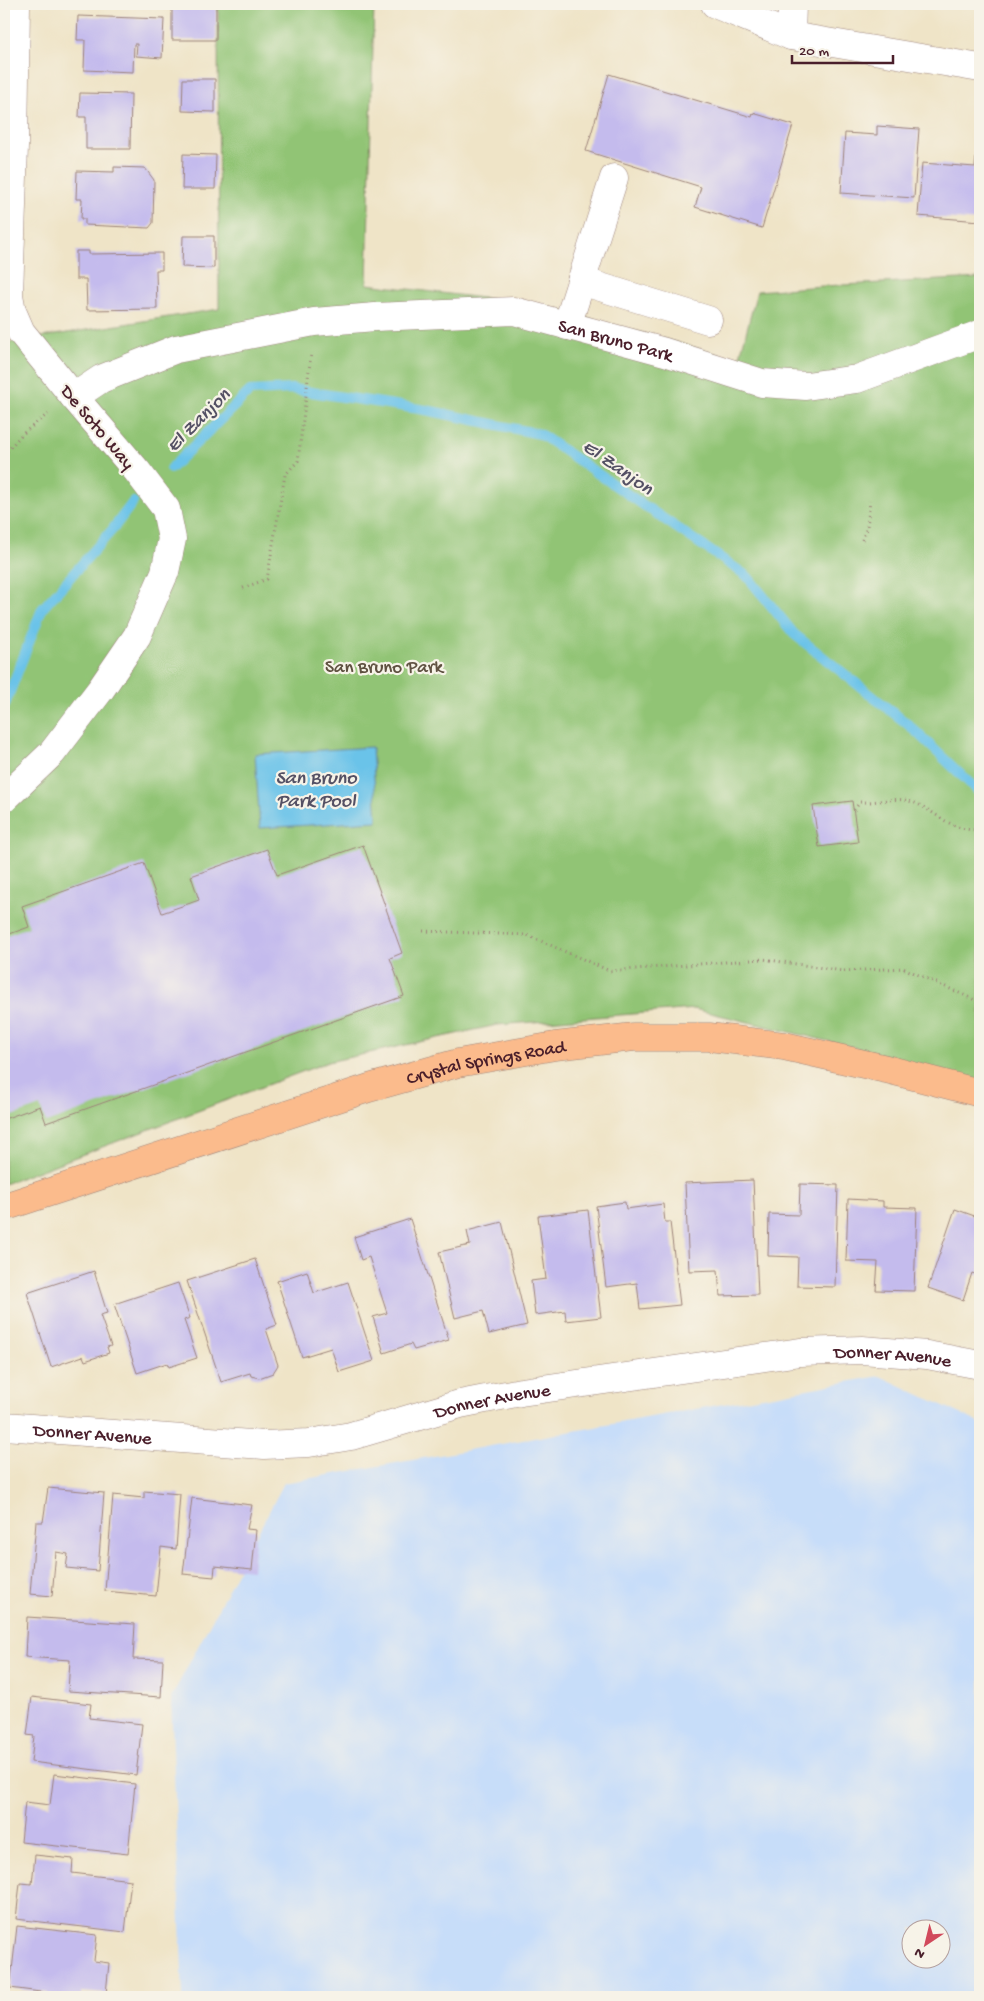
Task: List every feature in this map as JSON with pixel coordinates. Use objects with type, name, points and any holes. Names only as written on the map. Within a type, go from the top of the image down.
[{"type":"main road","name":"Crystal Springs Road","points":[[4,1208],[368,1088],[458,1063],[564,1045],[634,1037],[709,1037],[784,1046],[886,1069],[980,1094]]},
{"type":"street","name":"De Soto Way","points":[[4,798],[52,753],[101,689],[137,636],[165,572],[172,539],[166,509],[22,332],[12,311],[9,295],[9,146],[16,4]]},
{"type":"street","points":[[714,4],[791,36],[980,68]]},
{"type":"street","points":[[791,36],[792,4]]},
{"type":"street","points":[[567,326],[614,178]]},
{"type":"street","points":[[581,281],[708,320]]},
{"type":"street","name":"San Bruno Park","points":[[74,397],[101,379],[176,349],[314,322],[375,317],[514,311],[665,352],[762,384],[806,386],[857,379],[980,334]]},
{"type":"street","name":"Donner Avenue","points":[[4,1426],[264,1445],[309,1443],[351,1436],[460,1404],[521,1392],[800,1352],[871,1351],[927,1355],[980,1366]]},
{"type":"path","points":[[243,588],[267,579],[285,474],[298,461],[311,349]]},
{"type":"path","points":[[4,456],[22,435],[44,417],[74,397]]},
{"type":"path","points":[[862,540],[867,527],[870,501]]},
{"type":"path","points":[[854,810],[860,802],[904,800],[915,804],[954,827],[980,829]]},
{"type":"path","points":[[423,931],[528,936],[610,971],[762,959],[843,971],[903,968],[975,1000]]},
{"type":"shaded area","points":[[880,1376],[980,1423],[980,1997],[183,1997],[171,1698],[284,1483]]},
{"type":"green space","name":"San Bruno Park","points":[[218,4],[374,4],[367,284],[540,305],[739,360],[757,291],[980,278],[980,1085],[873,1052],[694,1009],[497,1025],[328,1062],[4,1184],[4,343],[219,309]]},
{"type":"water","name":"San Bruno Park Pool","points":[[372,747],[377,821],[260,828],[255,754]]},
{"type":"building","points":[[172,4],[216,4],[216,40],[172,40]]},
{"type":"building","points":[[78,16],[164,19],[162,58],[136,56],[137,44],[134,44],[133,72],[84,70],[85,40],[77,40]]},
{"type":"building","points":[[609,74],[752,117],[753,113],[793,125],[762,228],[695,207],[701,187],[586,151]]},
{"type":"building","points":[[183,79],[215,79],[215,112],[182,111]]},
{"type":"building","points":[[80,93],[131,94],[130,149],[86,149],[86,117],[79,117]]},
{"type":"building","points":[[877,126],[919,129],[914,198],[841,193],[845,133],[877,135]]},
{"type":"building","points":[[978,131],[980,131],[980,221],[918,216],[922,163],[975,167]]},
{"type":"building","points":[[183,154],[216,155],[215,189],[182,189]]},
{"type":"building","points":[[114,167],[145,168],[154,180],[153,223],[149,228],[85,225],[85,219],[81,219],[82,199],[76,199],[77,171],[114,172]]},
{"type":"building","points":[[183,236],[214,236],[214,268],[182,267]]},
{"type":"building","points":[[76,251],[89,251],[89,254],[162,253],[162,270],[156,270],[157,309],[87,310],[86,279],[76,279]]},
{"type":"building","points":[[852,801],[858,842],[819,847],[813,806]]},
{"type":"building","points":[[363,845],[402,953],[390,958],[404,996],[46,1123],[40,1106],[4,1119],[4,936],[29,927],[22,906],[144,863],[162,913],[199,900],[191,876],[267,849],[277,875]]},
{"type":"building","points":[[753,1180],[758,1295],[720,1296],[718,1270],[689,1271],[685,1183]]},
{"type":"building","points":[[800,1184],[838,1185],[835,1287],[797,1286],[798,1257],[768,1256],[769,1214],[799,1215]]},
{"type":"building","points":[[848,1199],[883,1201],[883,1207],[917,1208],[914,1291],[876,1290],[878,1262],[846,1261]]},
{"type":"building","points":[[625,1202],[626,1209],[663,1204],[665,1222],[670,1222],[680,1305],[640,1309],[637,1283],[606,1287],[596,1206]]},
{"type":"building","points":[[955,1209],[980,1218],[980,1276],[972,1273],[963,1300],[928,1288]]},
{"type":"building","points":[[588,1210],[601,1317],[566,1321],[565,1311],[535,1315],[531,1281],[546,1279],[538,1216]]},
{"type":"building","points":[[410,1219],[449,1340],[414,1350],[411,1344],[384,1353],[373,1317],[387,1313],[369,1257],[361,1260],[354,1237]]},
{"type":"building","points":[[502,1222],[527,1325],[489,1334],[483,1311],[455,1318],[439,1252],[470,1245],[467,1231]]},
{"type":"building","points":[[255,1259],[277,1325],[266,1329],[278,1365],[273,1373],[259,1378],[251,1376],[250,1373],[221,1382],[187,1281]]},
{"type":"building","points":[[94,1271],[107,1313],[100,1315],[111,1346],[107,1347],[109,1353],[85,1361],[83,1356],[51,1367],[27,1293]]},
{"type":"building","points":[[307,1271],[314,1293],[348,1282],[374,1361],[339,1372],[331,1348],[302,1357],[277,1281]]},
{"type":"building","points":[[178,1283],[190,1318],[184,1320],[197,1358],[169,1367],[167,1363],[137,1373],[114,1304]]},
{"type":"building","points":[[48,1488],[104,1493],[98,1571],[66,1568],[68,1554],[56,1552],[52,1596],[30,1594],[36,1522],[43,1522]]},
{"type":"building","points":[[144,1491],[180,1494],[176,1549],[161,1547],[156,1596],[105,1591],[113,1495],[144,1498]]},
{"type":"building","points":[[192,1498],[252,1505],[247,1529],[256,1530],[252,1570],[215,1566],[214,1577],[183,1574]]},
{"type":"building","points":[[27,1617],[135,1624],[133,1659],[163,1660],[161,1697],[68,1691],[70,1660],[25,1657]]},
{"type":"building","points":[[32,1697],[91,1704],[89,1718],[142,1724],[136,1775],[31,1762],[34,1736],[27,1735]]},
{"type":"building","points":[[54,1774],[135,1784],[128,1854],[21,1842],[25,1802],[50,1805]]},
{"type":"building","points":[[35,1855],[73,1859],[72,1873],[131,1880],[125,1932],[16,1919],[20,1883],[32,1884]]},
{"type":"building","points":[[17,1926],[97,1935],[94,1961],[109,1963],[106,1994],[82,1992],[82,1997],[47,1997],[48,1993],[10,1988]]},
{"type":"waterway","name":"El Zanjon","points":[[171,468],[250,391],[292,389],[426,410],[540,434],[747,576],[794,634],[910,726],[980,793]]},
{"type":"waterway","name":"El Zanjon","points":[[4,707],[42,609],[112,530],[133,502]]}]
